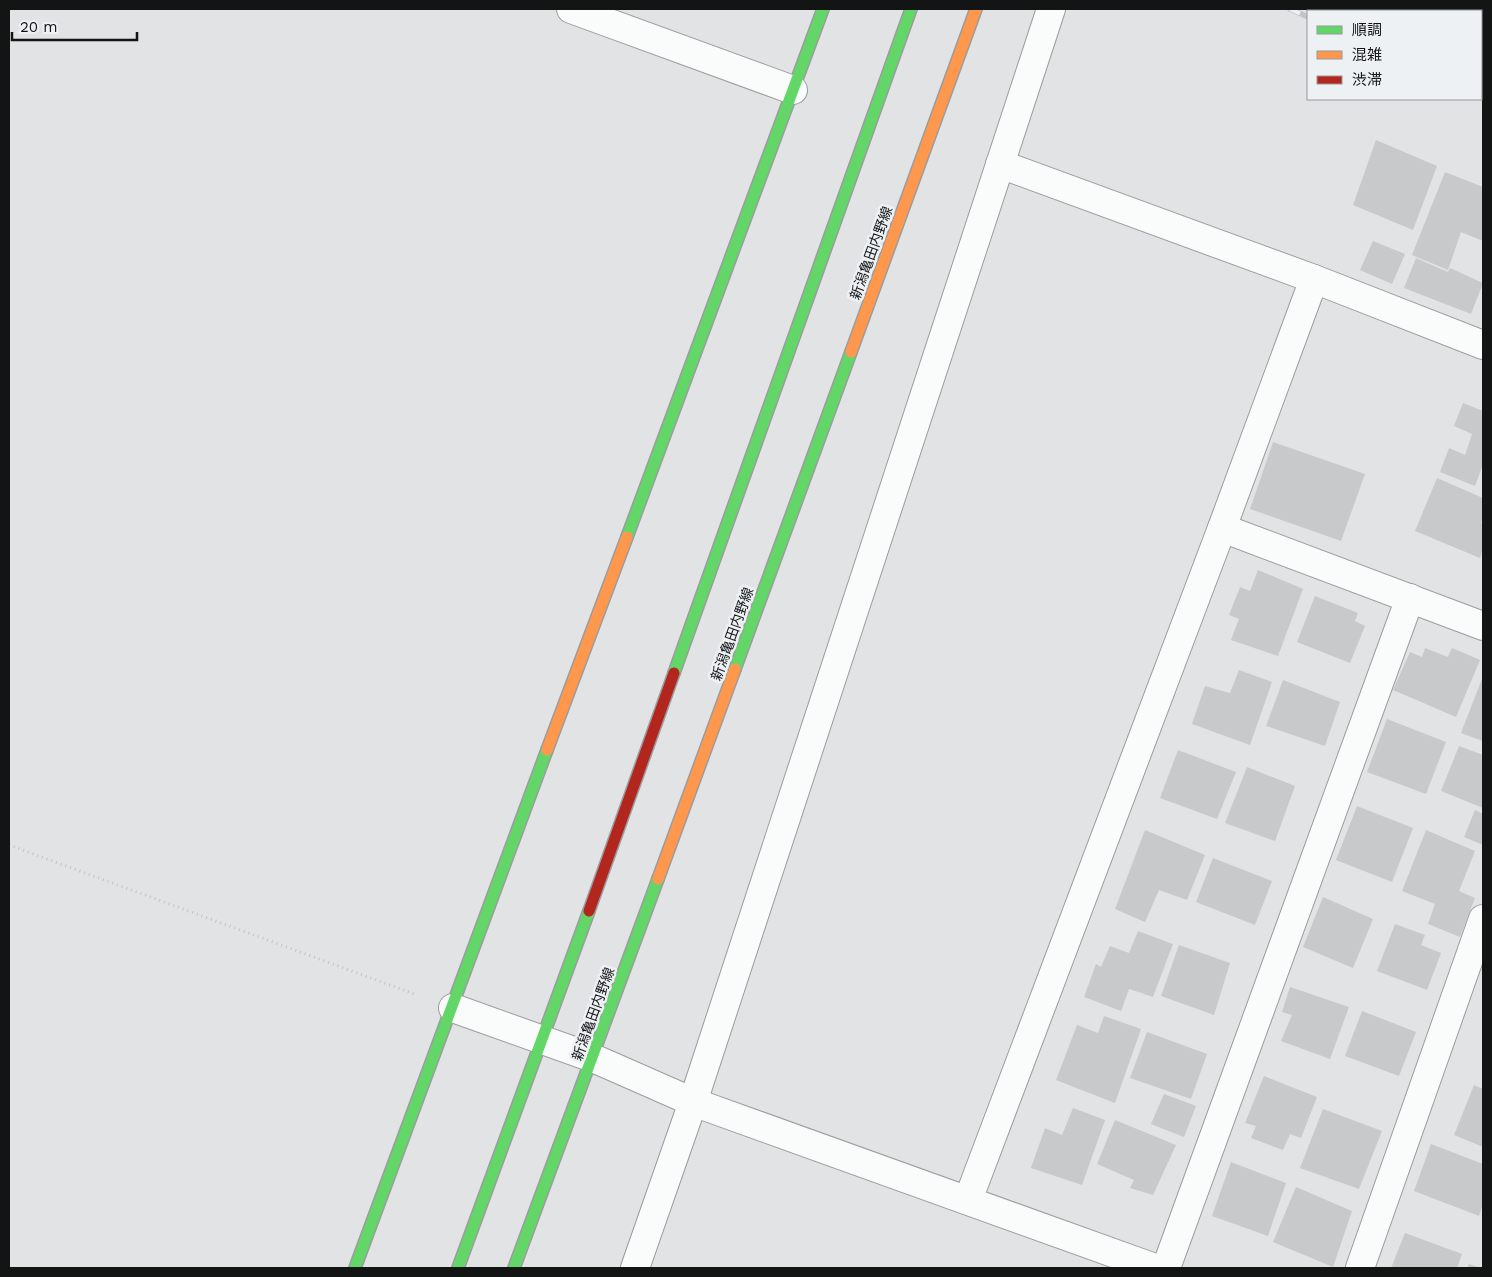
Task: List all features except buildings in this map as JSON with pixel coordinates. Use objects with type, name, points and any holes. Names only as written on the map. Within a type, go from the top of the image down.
[{"type":"main road","points":[[355,1268],[822,9]]},
{"type":"main road","points":[[458,1268],[543,1040],[911,9]]},
{"type":"main road","name":"新潟亀田内野線","points":[[514,1268],[593,1058],[976,9]]},
{"type":"street","points":[[571,9],[793,90]]},
{"type":"street","points":[[635,1268],[693,1102],[1051,9]]},
{"type":"street","points":[[1000,164],[1314,279],[1483,345]]},
{"type":"street","points":[[968,1200],[1314,279]]},
{"type":"street","points":[[1222,528],[1483,626]]},
{"type":"street","points":[[1166,1268],[1410,598]]},
{"type":"street","points":[[1360,1268],[1483,919]]},
{"type":"street","points":[[453,1008],[593,1058],[693,1102],[1155,1268]]},
{"type":"path","points":[[9,845],[453,1008]]},
{"type":"railway","points":[[1290,9],[1307,17]]},
{"type":"traffic: fast","points":[[627,537],[823,9]]},
{"type":"traffic: fast","points":[[674,673],[911,9]]},
{"type":"traffic: fast","points":[[735,669],[851,352]]},
{"type":"traffic: fast","points":[[355,1268],[547,750]]},
{"type":"traffic: fast","points":[[514,1268],[658,879]]},
{"type":"traffic: fast","points":[[458,1268],[589,911]]},
{"type":"traffic: slow","points":[[851,352],[976,9]]},
{"type":"traffic: slow","points":[[547,750],[627,537]]},
{"type":"traffic: slow","points":[[658,879],[735,669]]},
{"type":"traffic: jam","points":[[589,911],[674,673]]}]
